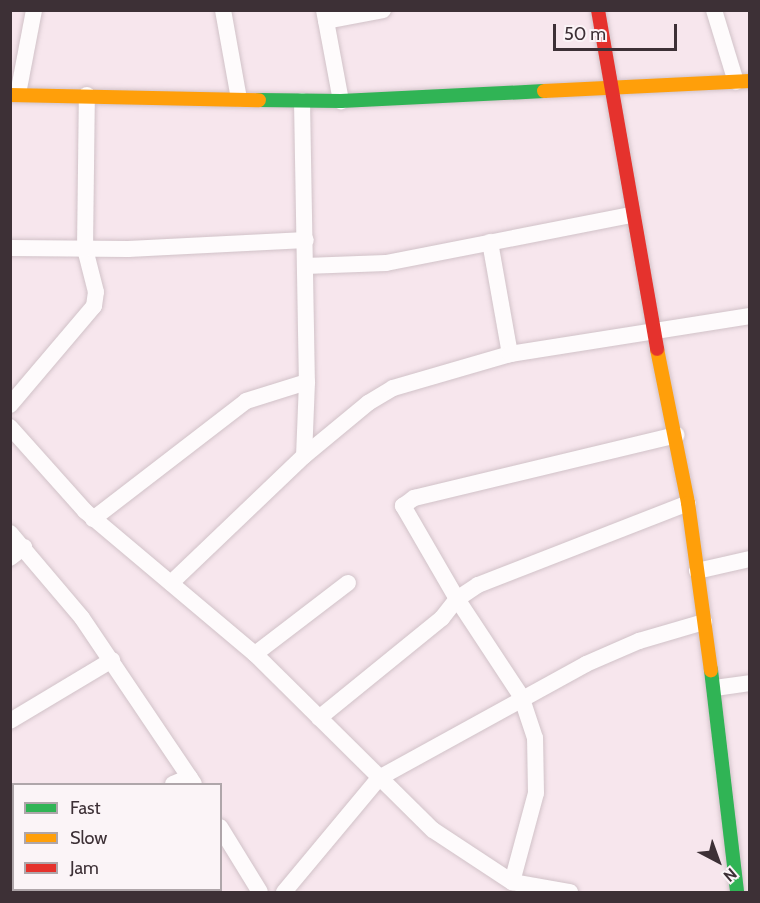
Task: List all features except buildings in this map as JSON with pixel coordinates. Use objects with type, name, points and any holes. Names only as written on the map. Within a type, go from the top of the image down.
[{"type":"street","points":[[34,10],[14,95],[302,101],[341,101],[540,90],[611,90],[743,81],[714,10]]},
{"type":"street","points":[[223,10],[239,99]]},
{"type":"street","points":[[341,101],[325,16],[383,10]]},
{"type":"street","points":[[598,10],[631,215],[677,435],[688,503],[742,870],[737,892]]},
{"type":"street","points":[[10,405],[94,306],[96,292],[85,249],[87,95]]},
{"type":"street","points":[[302,101],[307,382],[304,456]]},
{"type":"street","points":[[305,266],[386,264],[631,215]]},
{"type":"street","points":[[10,248],[85,249],[306,240]]},
{"type":"street","points":[[490,242],[510,354]]},
{"type":"street","points":[[171,583],[304,456],[368,403],[393,388],[510,354],[750,316]]},
{"type":"street","points":[[93,519],[246,401],[307,382]]},
{"type":"street","points":[[10,427],[93,519],[255,654],[433,830],[512,882],[570,892]]},
{"type":"street","points":[[512,882],[536,793],[538,766],[535,738],[521,696],[457,599],[403,506],[405,501],[677,435]]},
{"type":"street","points":[[319,718],[442,618],[457,599],[503,574],[688,503]]},
{"type":"street","points":[[10,533],[112,660],[192,781]]},
{"type":"street","points":[[10,558],[24,548]]},
{"type":"street","points":[[697,571],[750,559]]},
{"type":"street","points":[[255,654],[348,583]]},
{"type":"street","points":[[284,892],[347,822],[379,778],[521,696],[639,641],[704,622]]},
{"type":"street","points":[[10,721],[112,660]]},
{"type":"street","points":[[715,688],[750,683]]},
{"type":"street","points":[[222,830],[260,892]]},
{"type":"traffic: fast","points":[[259,100],[341,101],[544,91]]},
{"type":"traffic: fast","points":[[711,670],[737,892]]},
{"type":"traffic: slow","points":[[544,91],[750,81]]},
{"type":"traffic: slow","points":[[10,95],[259,100]]},
{"type":"traffic: slow","points":[[657,349],[688,503],[711,670]]},
{"type":"traffic: jam","points":[[598,10],[657,349]]}]
